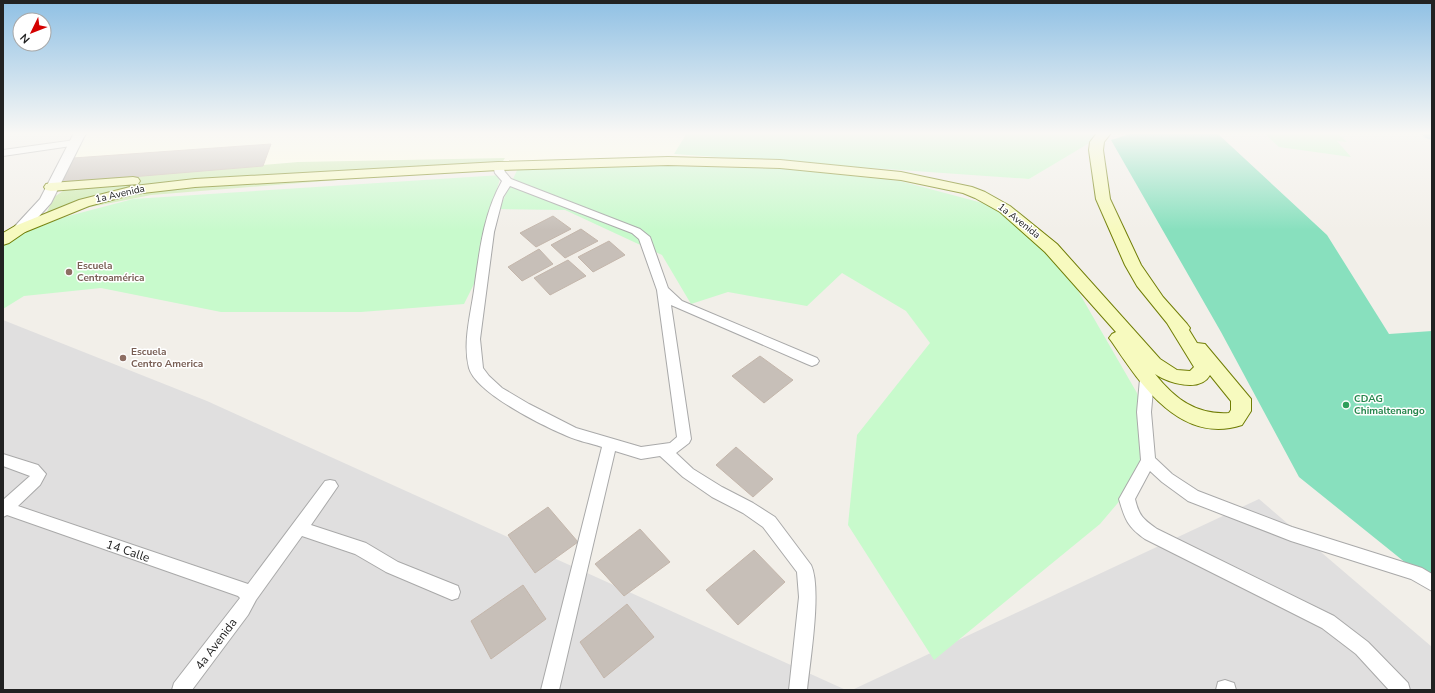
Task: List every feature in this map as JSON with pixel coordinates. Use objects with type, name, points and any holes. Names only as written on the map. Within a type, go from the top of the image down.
[{"type":"main road","name":"1a Avenida","points":[[3,240],[20,229],[66,209],[111,195],[152,187],[196,183],[520,165]]},
{"type":"main road","name":"1a Avenida","points":[[794,165],[901,176],[967,190],[1005,208],[1038,235],[1076,275],[1154,364],[1162,370],[1178,377],[1189,378],[1197,376],[1202,373],[1203,367],[1174,319]]},
{"type":"main road","name":"1a Avenida","points":[[1076,275],[1147,379],[1164,398],[1185,412],[1203,419],[1222,422],[1234,420],[1241,411],[1241,399],[1157,301],[1139,277],[1103,199],[1098,165]]},
{"type":"main road","points":[[51,187],[154,180],[196,183]]},
{"type":"street","points":[[20,229],[46,200],[51,187],[63,165]]},
{"type":"street","points":[[498,166],[500,173],[507,181],[636,231],[644,237],[663,290],[684,439],[674,448],[664,451],[641,453],[572,432],[524,408],[497,392],[484,380],[476,369],[474,339],[488,232],[498,197],[507,181]]},
{"type":"street","points":[[663,290],[678,304],[812,361]]},
{"type":"street","points":[[1147,379],[1144,412],[1148,460],[1127,499],[1131,514],[1138,525],[1151,534],[1328,622],[1362,648],[1401,690]]},
{"type":"street","points":[[550,690],[610,443]]},
{"type":"street","points":[[664,451],[688,473],[769,522],[805,570],[807,597],[798,690]]},
{"type":"street","points":[[3,460],[33,469],[38,474],[35,481],[4,509]]},
{"type":"street","points":[[1148,460],[1167,478],[1193,496],[1292,534],[1416,573],[1432,583]]},
{"type":"street","name":"4a Avenida","points":[[181,690],[242,609],[249,596],[330,486]]},
{"type":"street","name":"14 Calle","points":[[4,509],[244,590],[249,596]]},
{"type":"street","points":[[299,528],[360,548],[392,567],[452,592]]},
{"type":"shaded area","points":[[67,165],[288,165],[65,169]]},
{"type":"shaded area","points":[[863,165],[1051,165],[1029,179]]},
{"type":"shaded area","points":[[3,320],[207,401],[846,690],[3,690]]},
{"type":"shaded area","points":[[1259,499],[1432,647],[1432,690],[852,690]]},
{"type":"green space","points":[[259,165],[500,165],[499,167],[151,195],[45,216],[54,197],[78,181]]},
{"type":"green space","points":[[835,165],[1052,165],[1029,179]]},
{"type":"green space","name":"CDAG Chimaltenango","points":[[1126,165],[1252,165],[1327,235],[1389,334],[1432,331],[1432,584],[1299,477],[1221,332]]},
{"type":"green space","points":[[519,166],[673,166],[787,169],[900,181],[1005,209],[1070,277],[1137,393],[1156,458],[1100,524],[934,660],[848,525],[857,435],[930,343],[906,311],[842,273],[807,306],[728,292],[691,304],[662,255],[565,210],[499,209]]},
{"type":"green space","points":[[501,175],[488,221],[481,270],[464,304],[361,312],[221,312],[101,288],[24,296],[3,309],[3,246],[38,224],[133,199]]},
{"type":"building","points":[[69,165],[263,165],[263,166],[59,183]]},
{"type":"building","points":[[553,216],[571,229],[536,247],[520,233]]},
{"type":"building","points":[[581,229],[598,241],[565,258],[551,245]]},
{"type":"building","points":[[609,241],[625,255],[593,272],[578,257]]},
{"type":"building","points":[[539,249],[553,264],[522,281],[508,267]]},
{"type":"building","points":[[568,260],[586,276],[550,295],[534,278]]},
{"type":"building","points":[[760,356],[793,380],[764,403],[732,376]]},
{"type":"building","points":[[736,447],[773,479],[753,497],[716,465]]},
{"type":"building","points":[[548,507],[578,542],[535,573],[508,535]]},
{"type":"building","points":[[640,529],[670,562],[624,596],[595,564]]},
{"type":"building","points":[[754,550],[785,582],[738,625],[706,590]]},
{"type":"building","points":[[523,585],[546,619],[491,659],[471,621]]},
{"type":"building","points":[[627,604],[654,637],[604,678],[580,642]]},
{"type":"place","name":"Escuela Centroamérica","points":[[69,272]]},
{"type":"place","name":"Escuela Centro America","points":[[123,358]]},
{"type":"place","name":"CDAG Chimaltenango","points":[[1346,405]]}]
